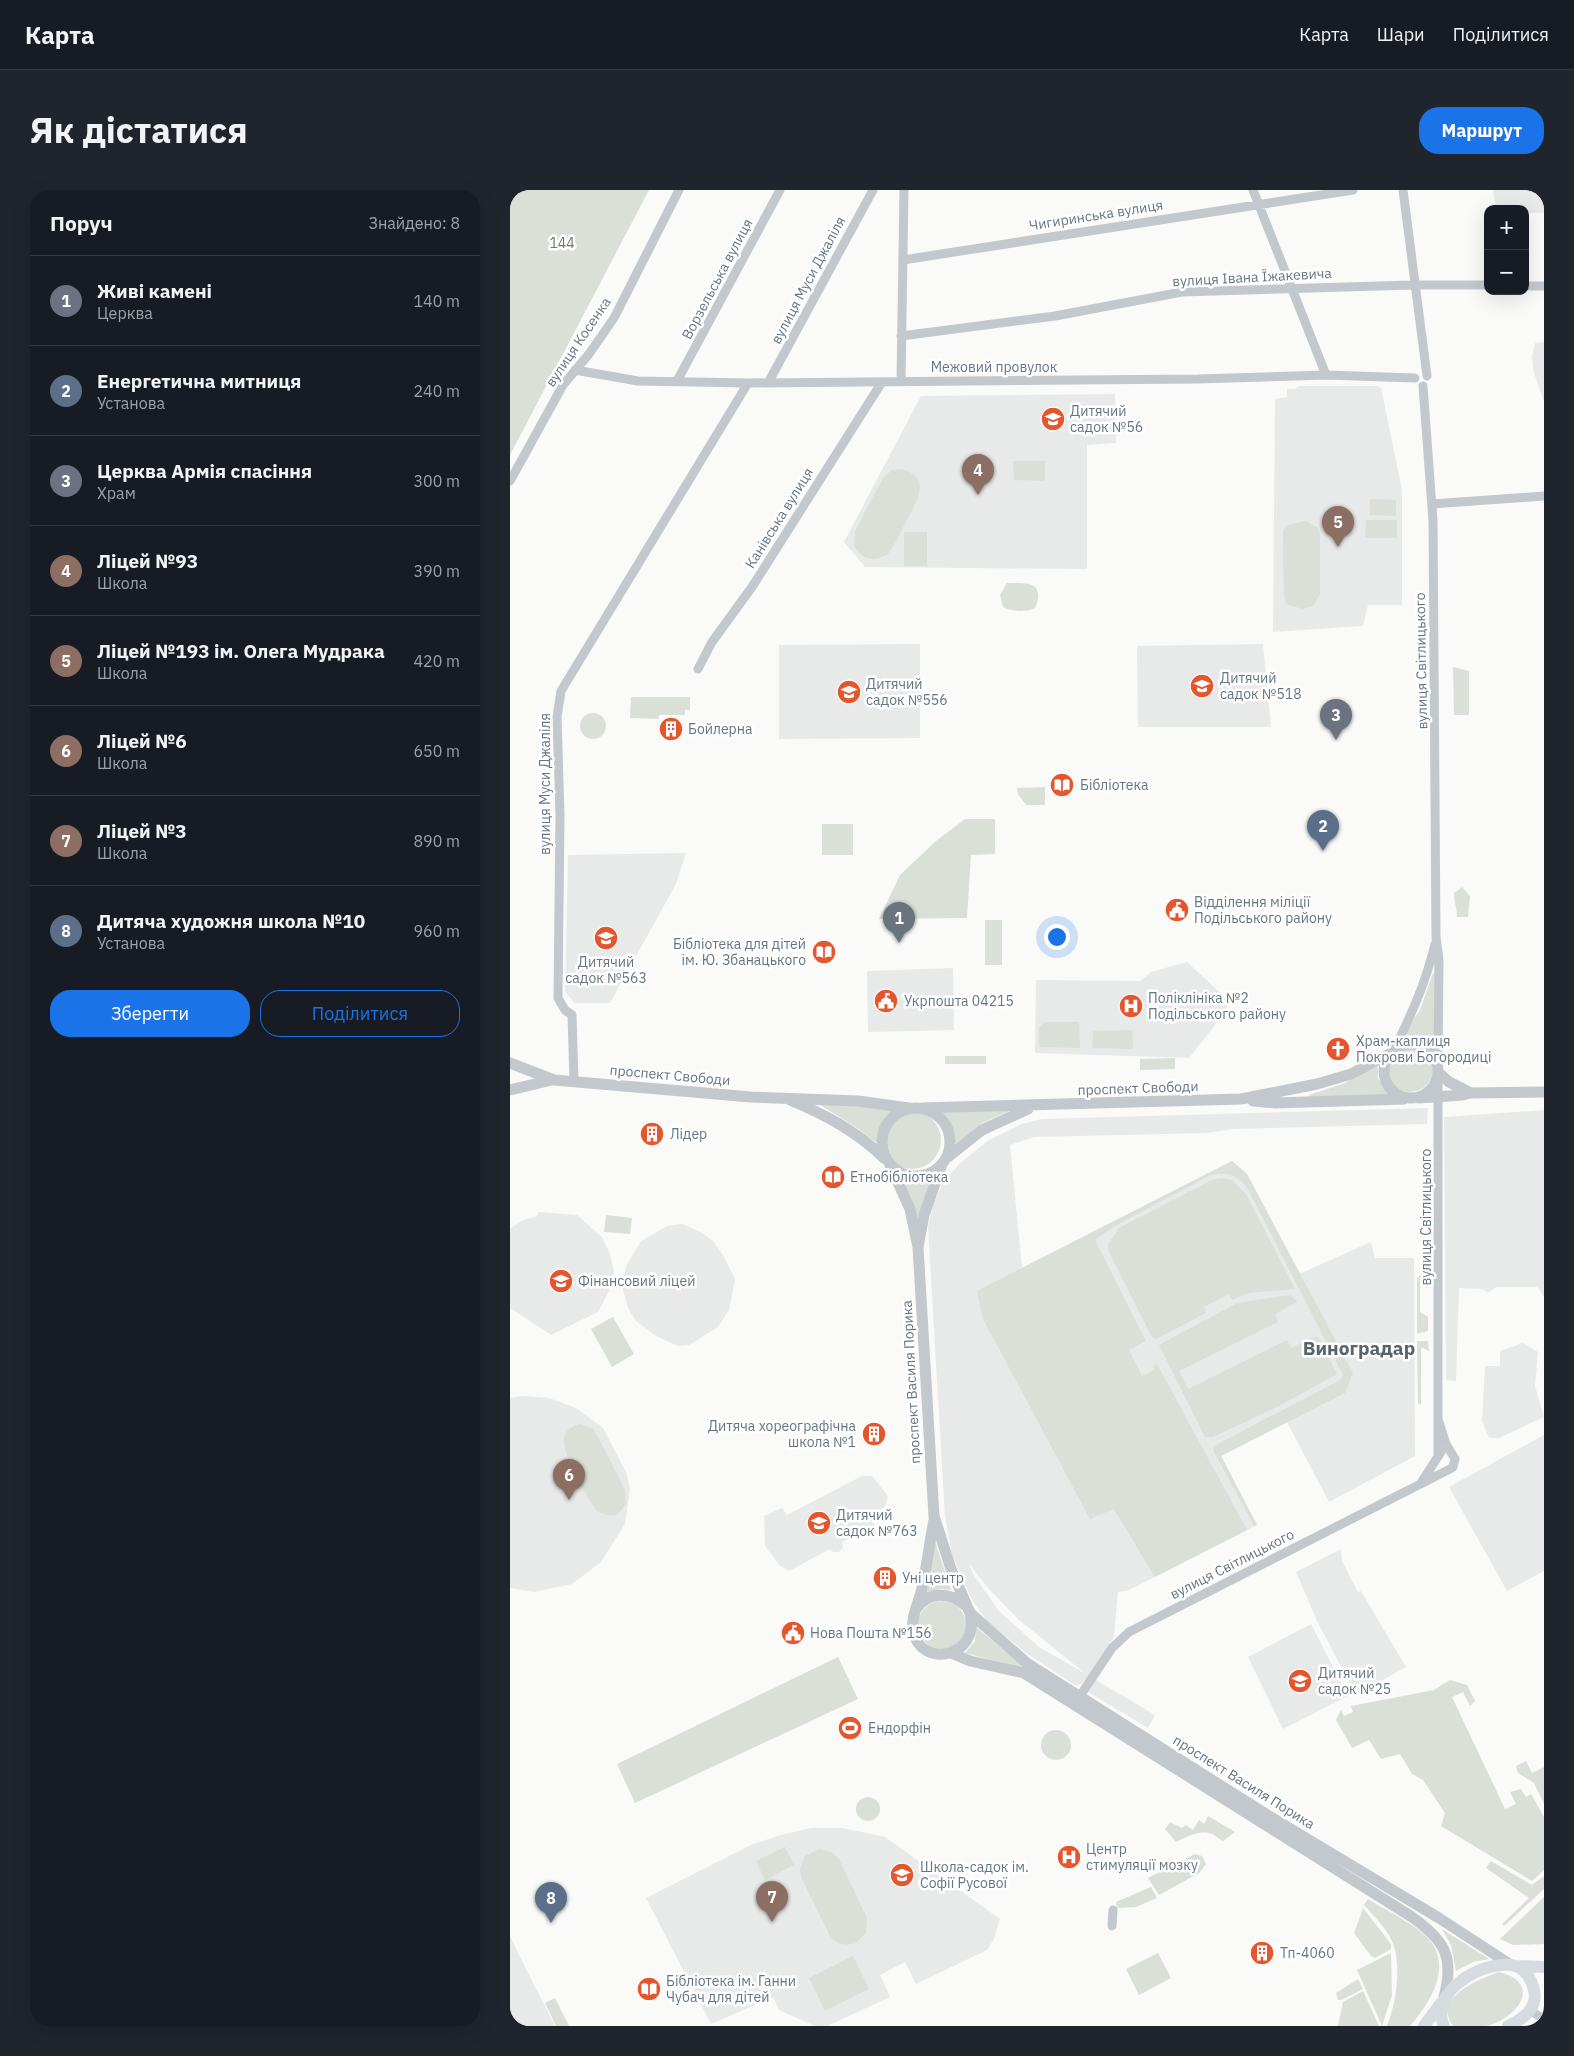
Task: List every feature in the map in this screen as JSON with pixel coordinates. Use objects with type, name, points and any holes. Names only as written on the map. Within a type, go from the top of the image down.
[{"type":"main road","points":[[1512,2024],[1531,2008],[1535,1997],[1534,1989],[1528,1976],[1513,1965]]},
{"type":"main road","points":[[1424,2026],[1443,2000],[1458,1984],[1483,1970],[1513,1965],[1544,1967]]},
{"type":"main road","points":[[1443,2000],[1440,2014],[1444,2026]]},
{"type":"main road","points":[[1512,2024],[1541,2013]]},
{"type":"street","name":"вулиця Косенка","points":[[510,482],[563,385],[589,354],[614,318],[679,190]]},
{"type":"street","name":"Ворзельська вулиця","points":[[677,381],[780,190]]},
{"type":"street","name":"вулиця Муси Джаліля","points":[[768,383],[873,190]]},
{"type":"street","points":[[901,381],[904,190]]},
{"type":"street","points":[[1253,190],[1326,375]]},
{"type":"street","name":"Чигиринська вулиця","points":[[903,260],[1258,203],[1353,190]]},
{"type":"street","points":[[1403,190],[1428,382],[1423,386],[1417,384],[1415,378],[1421,373],[1427,376]]},
{"type":"street","name":"вулиця Івана Їжакевича","points":[[902,336],[1056,316],[1182,292],[1416,285],[1484,285]]},
{"type":"street","points":[[1529,286],[1544,286]]},
{"type":"street","name":"Межовий провулок","points":[[575,370],[638,381],[748,383],[1198,379],[1326,375],[1415,378]]},
{"type":"street","name":"Канівська вулиця","points":[[698,669],[712,642],[752,587],[882,382]]},
{"type":"street","name":"вулиця Муси Джаліля","points":[[574,1081],[572,1015],[565,1010],[558,998],[560,815],[557,717],[561,691],[748,383]]},
{"type":"street","name":"вулиця Світлицького","points":[[1420,1483],[1437,1457],[1439,1422],[1440,1097],[1438,1069],[1439,960],[1436,937],[1432,504],[1423,386]]},
{"type":"street","points":[[1432,504],[1544,496]]},
{"type":"street","name":"вулиця Світлицького","points":[[1392,1052],[1427,978],[1436,937]]},
{"type":"street","points":[[1409,1044],[1420,1046],[1430,1052],[1438,1069],[1436,1082],[1430,1090],[1412,1098],[1396,1094],[1385,1081],[1383,1070],[1392,1052],[1409,1044]]},
{"type":"street","name":"проспект Свободи","points":[[1241,1100],[1317,1084],[1351,1074],[1392,1052]]},
{"type":"street","name":"проспект Свободи","points":[[510,1063],[554,1080]]},
{"type":"street","name":"проспект Свободи","points":[[1438,1069],[1449,1082],[1471,1093]]},
{"type":"street","name":"проспект Свободи","points":[[510,1090],[554,1080],[784,1098],[858,1100],[909,1108]]},
{"type":"street","name":"проспект Свободи","points":[[922,1108],[1241,1100],[1275,1103],[1440,1097],[1471,1093],[1544,1092]]},
{"type":"street","name":"проспект Свободи","points":[[784,1098],[835,1120],[856,1133],[888,1162]]},
{"type":"street","name":"проспект Свободи","points":[[945,1161],[982,1130],[1036,1106]]},
{"type":"street","points":[[909,1108],[922,1108],[939,1116],[947,1127],[951,1139],[945,1161],[933,1172],[920,1176],[901,1173],[888,1162],[882,1141],[885,1128],[892,1118],[909,1108]]},
{"type":"street","name":"проспект Василя Порика","points":[[918,1247],[924,1215],[945,1161]]},
{"type":"street","name":"проспект Василя Порика","points":[[888,1162],[910,1209],[918,1247],[934,1516],[913,1630],[923,1647],[931,1653],[951,1653],[970,1661],[1024,1673],[1412,1917],[1441,1941],[1447,1952],[1448,1982],[1443,2000]]},
{"type":"street","name":"вулиця Світлицького","points":[[1439,1422],[1450,1452]]},
{"type":"street","points":[[1441,1452],[1450,1452],[1455,1459],[1453,1467],[1450,1470],[1446,1470],[1438,1467],[1437,1457],[1441,1452]]},
{"type":"street","name":"вулиця Світлицького","points":[[1080,1696],[1112,1648],[1129,1632],[1420,1483],[1450,1470]]},
{"type":"street","name":"проспект Василя Порика","points":[[934,1516],[950,1569],[968,1609],[972,1623],[967,1642],[951,1653]]},
{"type":"street","name":"проспект Василя Порика","points":[[915,1612],[920,1604],[938,1595],[957,1598],[1028,1664],[1269,1816],[1439,1918],[1513,1965]]},
{"type":"street","points":[[1112,1926],[1113,1910]]},
{"type":"shaded area","points":[[1493,190],[1544,190],[1544,213],[1529,213],[1529,205],[1495,205]]},
{"type":"shaded area","points":[[1544,342],[1544,402],[1533,370],[1532,356],[1535,343]]},
{"type":"shaded area","points":[[1298,386],[1378,386],[1381,388],[1402,490],[1402,605],[1368,605],[1363,626],[1273,632],[1275,399],[1287,397],[1287,389],[1295,389]]},
{"type":"shaded area","points":[[1115,394],[1116,443],[1087,445],[1087,569],[865,567],[844,542],[921,396]]},
{"type":"shaded area","name":"Дитячий садок №556","points":[[920,644],[920,738],[779,739],[779,645]]},
{"type":"shaded area","name":"Дитячий садок №518","points":[[1263,644],[1271,727],[1138,727],[1137,646]]},
{"type":"shaded area","name":"Дитячий садок №563","points":[[686,853],[676,884],[610,1003],[575,1003],[565,992],[568,855]]},
{"type":"shaded area","name":"Поліклініка №2 Подільського району","points":[[1187,962],[1228,1000],[1226,1011],[1189,1058],[1035,1053],[1036,980],[1140,981],[1151,972]]},
{"type":"shaded area","points":[[953,968],[954,1030],[868,1032],[867,971]]},
{"type":"shaded area","points":[[1428,1108],[1427,1124],[1233,1129],[1207,1133],[1034,1137],[1010,1145],[1022,1268],[1232,1161],[1247,1174],[1299,1274],[1371,1242],[1375,1258],[1414,1258],[1415,1456],[1329,1502],[1287,1422],[1221,1456],[1257,1525],[1129,1590],[1118,1592],[1114,1637],[1089,1676],[1076,1686],[1025,1652],[988,1622],[972,1600],[952,1555],[945,1516],[928,1227],[933,1205],[942,1185],[959,1164],[989,1140],[1022,1124],[1042,1119]],"holes":[[[969,1564],[989,1589],[1019,1620],[1086,1674],[1039,1647],[999,1611],[973,1574]]]},
{"type":"shaded area","points":[[1544,1110],[1544,1297],[1537,1287],[1496,1287],[1488,1293],[1482,1289],[1459,1288],[1456,1381],[1446,1380],[1444,1117]]},
{"type":"shaded area","name":"Фінансовий ліцей","points":[[539,1212],[577,1215],[602,1237],[610,1254],[614,1271],[609,1291],[598,1312],[551,1335],[510,1308],[510,1229],[521,1221],[537,1216]]},
{"type":"shaded area","points":[[682,1224],[701,1232],[714,1242],[735,1279],[729,1310],[718,1327],[689,1345],[678,1346],[656,1336],[636,1321],[628,1308],[622,1286],[626,1266],[641,1241],[667,1226]]},
{"type":"shaded area","points":[[1523,1343],[1538,1352],[1535,1386],[1544,1417],[1499,1438],[1489,1438],[1482,1421],[1485,1366],[1500,1366],[1500,1351]]},
{"type":"shaded area","points":[[522,1396],[549,1398],[576,1408],[603,1428],[626,1472],[630,1489],[625,1524],[601,1562],[572,1584],[534,1592],[510,1588],[510,1398]]},
{"type":"shaded area","points":[[1544,1435],[1544,1571],[1507,1591],[1449,1487]]},
{"type":"shaded area","name":"Дитячий садок №763","points":[[862,1476],[872,1476],[888,1496],[885,1507],[879,1511],[881,1516],[873,1520],[875,1526],[842,1542],[843,1548],[839,1552],[833,1552],[830,1549],[789,1571],[780,1566],[765,1546],[764,1516],[782,1508],[787,1515]]},
{"type":"shaded area","points":[[1341,1549],[1342,1561],[1358,1592],[1361,1591],[1406,1667],[1356,1695],[1317,1621],[1296,1572]]},
{"type":"shaded area","name":"Дитячий садок №25","points":[[1311,1624],[1348,1696],[1283,1729],[1248,1657]]},
{"type":"shaded area","points":[[1096,1680],[1155,1715],[1148,1728],[1088,1692]]},
{"type":"shaded area","points":[[811,1828],[843,1828],[885,1837],[1000,1919],[994,1939],[987,1950],[916,1984],[905,1962],[880,1975],[890,1997],[827,2026],[815,2026],[779,2010],[773,1997],[711,2024],[646,1898],[751,1845]]},
{"type":"shaded area","points":[[510,1936],[524,1965],[555,2026],[510,2026]]},
{"type":"green space","name":"144","points":[[510,190],[649,190],[510,455]]},
{"type":"green space","points":[[1013,461],[1045,461],[1045,481],[1014,480]]},
{"type":"green space","points":[[900,469],[911,473],[917,478],[920,484],[917,500],[888,554],[873,559],[864,557],[854,546],[855,531],[883,478],[892,470]]},
{"type":"green space","points":[[1370,499],[1396,500],[1396,516],[1370,515]]},
{"type":"green space","points":[[1366,520],[1397,520],[1397,538],[1365,538]]},
{"type":"green space","points":[[1306,521],[1318,528],[1320,534],[1320,594],[1313,606],[1303,609],[1286,604],[1284,594],[1283,530],[1288,525]]},
{"type":"green space","points":[[904,532],[927,532],[927,566],[904,566]]},
{"type":"green space","points":[[1007,583],[1027,584],[1036,588],[1038,599],[1035,608],[1019,611],[1003,607],[1000,595]]},
{"type":"green space","points":[[1453,667],[1469,671],[1469,715],[1454,715]]},
{"type":"green space","points":[[631,697],[690,697],[690,710],[685,710],[685,715],[659,715],[659,719],[630,718]]},
{"type":"green space","points":[[593,713],[602,717],[606,726],[602,735],[593,739],[584,735],[580,726],[584,717]]},
{"type":"green space","points":[[1045,787],[1045,805],[1026,805],[1018,794],[1017,788]]},
{"type":"green space","points":[[965,819],[995,819],[995,854],[971,855],[967,918],[879,919],[900,875],[936,841]]},
{"type":"green space","points":[[822,824],[853,824],[853,855],[822,855]]},
{"type":"green space","points":[[1462,887],[1470,896],[1468,917],[1457,917],[1454,893]]},
{"type":"green space","points":[[985,920],[1002,920],[1002,965],[985,965]]},
{"type":"green space","points":[[1433,973],[1436,974],[1435,1047],[1423,1038],[1404,1033],[1420,1010]]},
{"type":"green space","points":[[1045,1022],[1079,1022],[1080,1048],[1039,1047],[1039,1027]]},
{"type":"green space","points":[[1132,1030],[1133,1049],[1092,1048],[1093,1031]]},
{"type":"green space","points":[[1410,1046],[1423,1050],[1429,1056],[1433,1069],[1429,1082],[1423,1088],[1410,1092],[1397,1088],[1391,1082],[1387,1069],[1391,1056],[1397,1050]]},
{"type":"green space","points":[[945,1056],[986,1056],[986,1064],[945,1064]]},
{"type":"green space","points":[[1175,1058],[1175,1069],[1140,1070],[1140,1059]]},
{"type":"green space","points":[[1378,1062],[1378,1078],[1389,1095],[1310,1099],[1309,1095],[1345,1083]]},
{"type":"green space","points":[[817,1103],[896,1109],[883,1122],[878,1142],[875,1142],[857,1128]]},
{"type":"green space","points":[[1012,1110],[982,1123],[957,1143],[955,1142],[950,1125],[941,1113]]},
{"type":"green space","points":[[912,1111],[923,1113],[936,1124],[941,1140],[939,1151],[928,1164],[912,1169],[901,1167],[888,1156],[883,1140],[885,1129],[896,1116]]},
{"type":"green space","points":[[1232,1161],[1247,1174],[1353,1373],[1345,1393],[1221,1456],[1257,1525],[1254,1526],[1213,1450],[1214,1446],[1340,1380],[1343,1375],[1248,1189],[1240,1180],[1232,1175],[1211,1175],[1113,1227],[1095,1240],[1146,1341],[1129,1350],[1142,1376],[1154,1370],[1153,1366],[1157,1364],[1247,1530],[1155,1577],[1114,1509],[1090,1519],[983,1319],[977,1291]]},
{"type":"green space","points":[[898,1175],[915,1180],[933,1178],[920,1223]]},
{"type":"green space","points":[[1221,1178],[1232,1180],[1246,1194],[1295,1289],[1249,1293],[1232,1300],[1229,1294],[1204,1307],[1206,1313],[1156,1339],[1152,1337],[1109,1252],[1108,1245],[1119,1228],[1212,1180]]},
{"type":"green space","points":[[606,1215],[632,1218],[630,1234],[604,1232]]},
{"type":"green space","points":[[1427,1269],[1428,1276],[1420,1278],[1420,1312],[1428,1317],[1428,1331],[1417,1334],[1417,1278]]},
{"type":"green space","points":[[1291,1295],[1297,1302],[1275,1314],[1278,1322],[1179,1371],[1188,1389],[1287,1340],[1291,1348],[1311,1338],[1318,1337],[1337,1374],[1279,1406],[1213,1437],[1205,1437],[1159,1345],[1237,1303]]},
{"type":"green space","points":[[613,1317],[634,1354],[612,1367],[591,1329]]},
{"type":"green space","points":[[1417,1341],[1428,1341],[1429,1351],[1421,1347],[1421,1405],[1418,1403]]},
{"type":"green space","points":[[580,1424],[593,1429],[625,1490],[626,1504],[617,1515],[610,1516],[597,1511],[571,1465],[564,1446],[564,1439],[569,1429]]},
{"type":"green space","points":[[933,1535],[951,1590],[940,1589],[925,1594],[930,1580]]},
{"type":"green space","points":[[942,1601],[951,1603],[959,1608],[964,1616],[966,1625],[964,1634],[959,1642],[951,1647],[942,1649],[933,1647],[925,1642],[920,1634],[918,1625],[920,1616],[925,1608],[933,1603]]},
{"type":"green space","points":[[976,1627],[1028,1670],[965,1653],[975,1641]]},
{"type":"green space","points":[[838,1657],[858,1699],[635,1803],[617,1764]]},
{"type":"green space","points":[[1450,1680],[1467,1685],[1475,1701],[1470,1706],[1463,1692],[1452,1697],[1505,1809],[1516,1804],[1510,1792],[1521,1789],[1526,1797],[1531,1794],[1544,1817],[1544,1870],[1532,1881],[1441,1826],[1445,1813],[1423,1780],[1412,1774],[1400,1754],[1381,1759],[1369,1740],[1352,1748],[1336,1720],[1341,1710],[1344,1716],[1353,1712],[1351,1706],[1434,1690]]},
{"type":"green space","points":[[1056,1730],[1066,1735],[1071,1745],[1066,1755],[1056,1760],[1046,1755],[1041,1745],[1046,1735]]},
{"type":"green space","points":[[1526,1761],[1532,1773],[1544,1767],[1544,1804],[1534,1783],[1518,1773],[1516,1766]]},
{"type":"green space","points":[[868,1797],[873,1798],[879,1804],[879,1814],[873,1820],[868,1821],[863,1820],[857,1814],[856,1809],[857,1804],[863,1798]]},
{"type":"green space","points":[[1208,1816],[1235,1832],[1223,1841],[1213,1835],[1202,1832],[1176,1842],[1165,1829],[1170,1822],[1182,1828],[1186,1825],[1193,1830],[1199,1820],[1204,1824]]},
{"type":"green space","points":[[785,1847],[794,1865],[765,1880],[756,1861]]},
{"type":"green space","points":[[819,1849],[833,1853],[839,1859],[867,1918],[866,1933],[856,1943],[842,1944],[830,1936],[801,1877],[800,1869],[805,1856]]},
{"type":"green space","points":[[1195,1854],[1202,1856],[1206,1864],[1199,1873],[1159,1895],[1148,1878]]},
{"type":"green space","points":[[1491,1861],[1532,1885],[1544,1876],[1544,1889],[1504,1926],[1502,1924],[1529,1898],[1486,1868]]},
{"type":"green space","points":[[1151,1887],[1157,1898],[1136,1907],[1117,1908],[1116,1902]]},
{"type":"green space","points":[[1544,1897],[1544,1944],[1513,1945],[1500,1939]]},
{"type":"green space","points":[[1368,1899],[1422,1933],[1434,1946],[1438,1957],[1438,1978],[1434,1989],[1423,2009],[1410,2026],[1387,2026],[1393,2007],[1396,1986],[1396,1955],[1389,1935],[1364,1905]]},
{"type":"green space","points":[[1363,1908],[1391,1944],[1391,1949],[1375,1958],[1371,1956],[1354,1933]]},
{"type":"green space","points":[[1442,1929],[1489,1959],[1473,1962],[1456,1971],[1451,1945]]},
{"type":"green space","points":[[1158,1953],[1171,1978],[1139,1995],[1126,1969]]},
{"type":"green space","points":[[1391,1953],[1392,1995],[1382,2026],[1357,1970]]},
{"type":"green space","points":[[853,1956],[869,1989],[825,2011],[809,1978]]},
{"type":"green space","points":[[1499,1972],[1513,1977],[1520,1984],[1523,1992],[1516,2009],[1497,2022],[1486,2026],[1454,2026],[1450,2022],[1446,2008],[1456,1995],[1469,1985]]},
{"type":"green space","points":[[1358,1979],[1363,1989],[1338,2000],[1336,1993]]},
{"type":"green space","points":[[1363,1991],[1379,2026],[1338,2026],[1343,2002]]},
{"type":"green space","points":[[555,1998],[569,2026],[556,2026],[545,2003]]},
{"type":"place","name":"Дитячий садок №56","points":[[1053,419]]},
{"type":"place","name":"Ліцей №93","points":[[978,495]]},
{"type":"place","name":"Ліцей №193 ім. Олега Мудрака","points":[[1338,547]]},
{"type":"place","name":"Дитячий садок №518","points":[[1202,686]]},
{"type":"place","name":"Дитячий садок №556","points":[[849,692]]},
{"type":"place","name":"Бойлерна","points":[[671,729]]},
{"type":"place","name":"Церква Армія спасіння","points":[[1336,740]]},
{"type":"place","name":"Бібліотека","points":[[1062,785]]},
{"type":"place","name":"Енергетична митниця","points":[[1323,851]]},
{"type":"place","name":"Відділення міліції Подільського району","points":[[1177,910]]},
{"type":"place","name":"Дитячий садок №563","points":[[606,938]]},
{"type":"place","name":"Живі камені","points":[[899,943]]},
{"type":"place","name":"Бібліотека для дітей ім. Ю. Збанацького","points":[[824,952]]},
{"type":"place","name":"Укрпошта 04215","points":[[886,1001]]},
{"type":"place","name":"Поліклініка №2 Подільського району","points":[[1131,1006]]},
{"type":"place","name":"Храм-каплиця Покрови Богородиці","points":[[1338,1049]]},
{"type":"place","name":"Лідер","points":[[652,1134]]},
{"type":"place","name":"Етнобібліотека","points":[[833,1177]]},
{"type":"place","name":"Фінансовий ліцей","points":[[561,1281]]},
{"type":"place","name":"Дитяча хореографічна школа №1","points":[[874,1434]]},
{"type":"place","name":"Ліцей №6","points":[[569,1500]]},
{"type":"place","name":"Дитячий садок №763","points":[[819,1523]]},
{"type":"place","name":"Уні центр","points":[[885,1578]]},
{"type":"place","name":"Нова Пошта №156","points":[[793,1633]]},
{"type":"place","name":"Дитячий садок №25","points":[[1300,1681]]},
{"type":"place","name":"Ендорфін","points":[[850,1728]]},
{"type":"place","name":"Центр стимуляції мозку","points":[[1069,1857]]},
{"type":"place","name":"Школа-садок ім. Софії Русової","points":[[902,1875]]},
{"type":"place","name":"Ліцей №3","points":[[772,1922]]},
{"type":"place","name":"Дитяча художня школа №10","points":[[551,1923]]},
{"type":"place","name":"Тп-4060","points":[[1262,1953]]},
{"type":"place","name":"Бібліотека ім. Ганни Чубач для дітей","points":[[649,1989]]},
{"type":"district","name":"Виноградар","points":[[1359,1348]]}]
